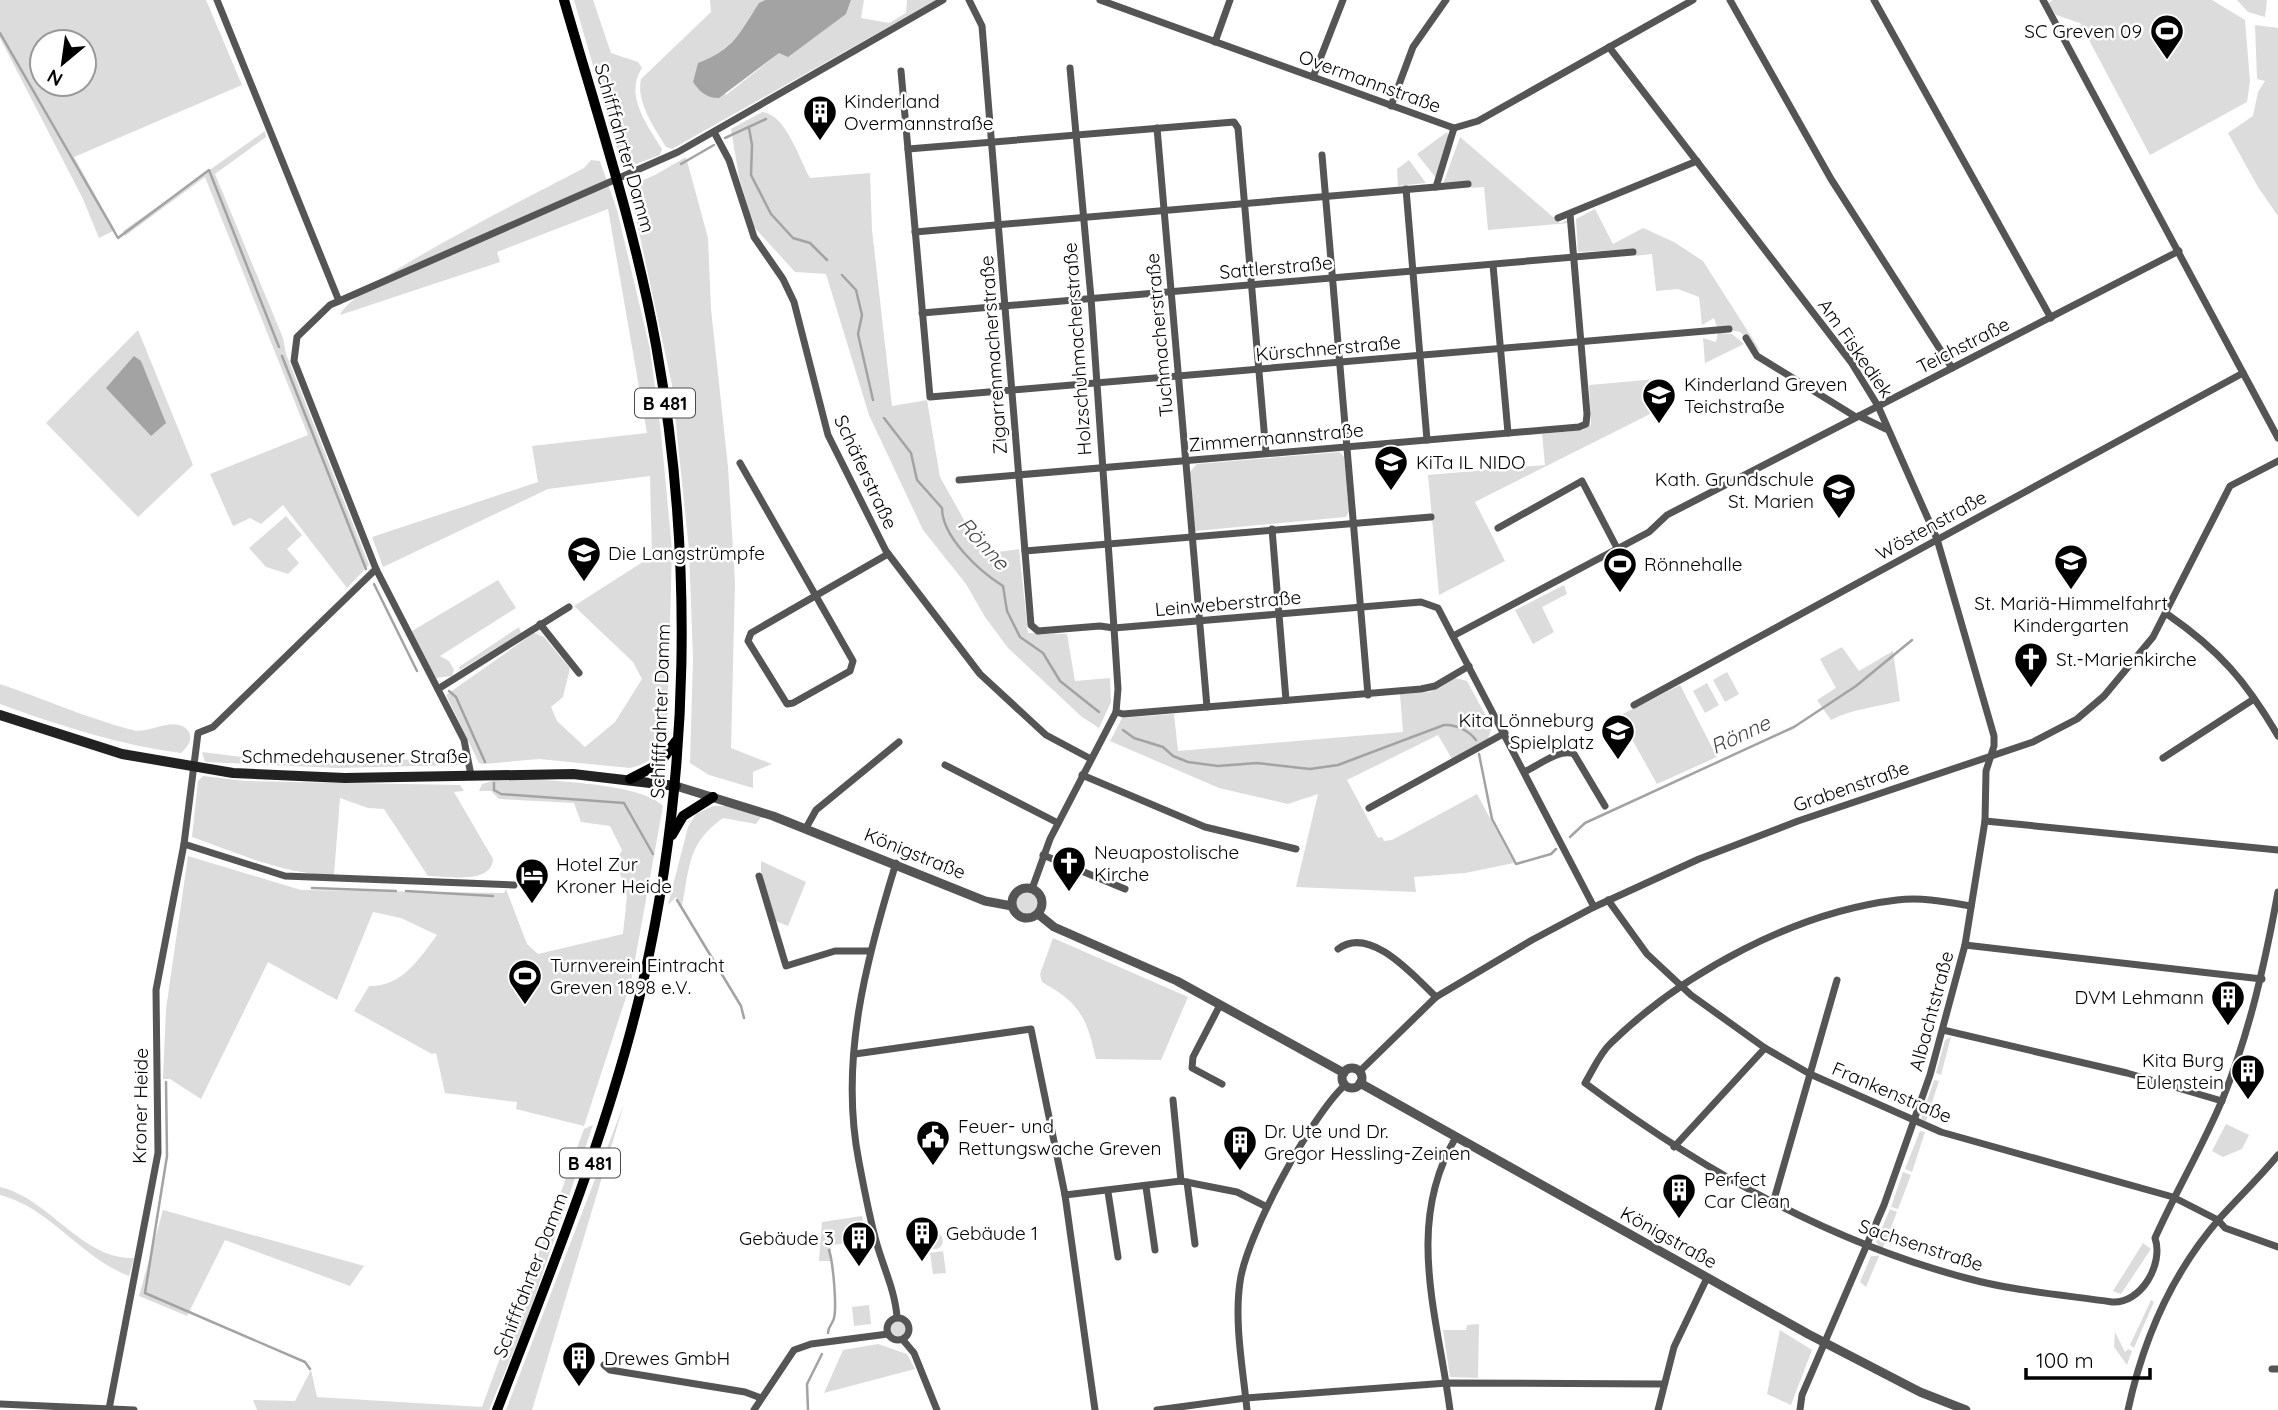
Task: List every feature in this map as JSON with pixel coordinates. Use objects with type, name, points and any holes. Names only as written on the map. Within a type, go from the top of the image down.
[{"type":"main road","name":"Schifffahrter Damm","points":[[497,1410],[582,1187],[617,1078],[643,984],[676,786],[681,553],[671,447],[655,337],[625,209],[564,0]]},
{"type":"main road","name":"Schmedehausener Straße","points":[[0,715],[93,746],[195,768],[303,777],[573,774],[676,786]]},
{"type":"main road","points":[[630,779],[659,764],[677,739]]},
{"type":"main road","name":"B 481","points":[[669,840],[683,816],[713,797]]},
{"type":"street","points":[[217,0],[339,301]]},
{"type":"street","points":[[471,775],[464,740],[376,569],[294,360],[297,337],[318,314],[339,301],[605,185],[714,132],[943,0]]},
{"type":"street","name":"Zigarrenmacherstraße","points":[[969,0],[982,26],[1031,625],[1038,631],[1100,626],[1114,628]]},
{"type":"street","name":"Overmannstraße","points":[[1100,0],[1454,128],[1478,121],[1693,0]]},
{"type":"street","points":[[1215,42],[1230,0]]},
{"type":"street","points":[[1314,77],[1343,0]]},
{"type":"street","points":[[1391,106],[1413,47],[1446,0]]},
{"type":"street","points":[[1730,0],[1831,178],[1952,368]]},
{"type":"street","points":[[1874,0],[2051,318]]},
{"type":"street","points":[[2043,0],[2278,438]]},
{"type":"street","name":"Am Fiskediek","points":[[1609,47],[1851,362],[1878,406],[1937,539],[1992,724],[1992,755]]},
{"type":"street","name":"Holzschuhmacherstraße","points":[[1070,68],[1091,298],[1114,628]]},
{"type":"street","points":[[901,71],[922,313]]},
{"type":"street","points":[[908,149],[1234,122],[1238,128],[1266,453]]},
{"type":"street","name":"Tuchmacherstraße","points":[[1157,128],[1206,707]]},
{"type":"street","points":[[1436,187],[1454,128]]},
{"type":"street","name":"Schäferstraße","points":[[714,132],[729,160],[754,237],[783,279],[794,303],[828,435],[888,554],[980,674],[1046,736],[1091,759]]},
{"type":"street","points":[[1322,155],[1368,695]]},
{"type":"street","points":[[1558,218],[1697,161]]},
{"type":"street","points":[[915,232],[1468,184]]},
{"type":"street","points":[[1406,189],[1427,440]]},
{"type":"street","points":[[1570,214],[1581,342]]},
{"type":"street","name":"Teichstraße","points":[[1453,636],[1649,532],[1667,515],[2179,251]]},
{"type":"street","name":"Sattlerstraße","points":[[922,313],[1633,252]]},
{"type":"street","points":[[1493,265],[1508,433]]},
{"type":"street","name":"Kürschnerstraße","points":[[922,313],[930,397],[1729,329]]},
{"type":"street","points":[[1746,338],[1757,356],[1857,416],[1889,432]]},
{"type":"street","name":"Zimmermannstraße","points":[[959,480],[1578,427],[1586,424],[1587,414],[1581,342]]},
{"type":"street","name":"Wöstenstraße","points":[[1634,705],[2243,373]]},
{"type":"street","name":"Grabenstraße","points":[[1359,1072],[1436,997],[1525,943],[1594,907],[1699,859],[1798,821],[2052,734],[2077,719],[2128,670],[2167,614],[2230,486],[2278,461]]},
{"type":"street","points":[[740,463],[816,596],[853,661],[850,671],[787,704],[754,652],[749,637],[751,633],[816,596],[888,554]]},
{"type":"street","points":[[1498,528],[1582,481],[1617,548]]},
{"type":"street","points":[[1025,551],[1431,517]]},
{"type":"street","points":[[1272,529],[1286,700]]},
{"type":"street","name":"Kroner Heide","points":[[109,1409],[158,1153],[156,990],[184,844],[198,733],[213,727],[376,569]]},
{"type":"street","name":"Leinweberstraße","points":[[1114,628],[1421,601],[1438,608],[1526,771],[1594,907]]},
{"type":"street","points":[[438,689],[569,607]]},
{"type":"street","points":[[2167,614],[2204,639],[2236,672],[2278,736]]},
{"type":"street","points":[[540,625],[579,673]]},
{"type":"street","points":[[1032,889],[1043,855],[1058,823],[1115,712],[1118,689],[1114,628]]},
{"type":"street","points":[[1115,712],[1123,715],[1368,695],[1435,686],[1468,666]]},
{"type":"street","points":[[2163,758],[2254,699]]},
{"type":"street","points":[[1369,808],[1505,733]]},
{"type":"street","points":[[806,828],[816,810],[900,742]]},
{"type":"street","points":[[1526,771],[1569,751],[1574,754],[1605,806]]},
{"type":"street","name":"Albachtstraße","points":[[1800,1410],[1802,1395],[1867,1248],[1915,1122],[1943,1030],[1965,945],[1985,821],[1984,788],[1992,755]]},
{"type":"street","points":[[945,765],[1058,823]]},
{"type":"street","points":[[1082,775],[1205,827],[1296,849]]},
{"type":"street","name":"Königstraße","points":[[676,786],[806,828],[985,901],[1012,906],[1023,918],[1038,914],[1054,927],[1155,971],[1344,1073]]},
{"type":"street","points":[[1985,821],[2278,850]]},
{"type":"street","points":[[184,844],[285,876],[514,885]]},
{"type":"street","points":[[1043,855],[1125,889]]},
{"type":"street","points":[[896,863],[869,951],[856,1024],[853,1099],[858,1159],[876,1240],[896,1300],[897,1317]]},
{"type":"street","points":[[759,876],[786,966],[835,951],[869,951]]},
{"type":"street","points":[[1012,906],[1013,897],[1019,890],[1032,889]]},
{"type":"street","points":[[1032,889],[1042,902],[1038,914]]},
{"type":"street","name":"Sachsenstraße","points":[[1681,986],[1609,1044],[1585,1083],[1674,1147],[1773,1203],[1867,1248],[1969,1279],[2116,1303],[2127,1302],[2140,1292],[2156,1261],[2159,1250],[2155,1238],[2222,1101],[2245,1040],[2262,979],[2278,892]]},
{"type":"street","points":[[1681,986],[1726,956],[1813,920],[1897,900],[1933,899],[1971,906]]},
{"type":"street","name":"Frankenstraße","points":[[1608,901],[1647,954],[1681,986],[1765,1048],[1810,1074],[1915,1122],[1969,1141],[2173,1197],[2218,1220],[2232,1231],[2278,1247]]},
{"type":"street","points":[[1338,949],[1354,941],[1366,943],[1408,970],[1436,997]]},
{"type":"street","points":[[1965,945],[2262,979]]},
{"type":"street","points":[[1773,1203],[1837,980]]},
{"type":"street","points":[[1220,1005],[1193,1057],[1192,1068],[1222,1084]]},
{"type":"street","points":[[855,1054],[1031,1029],[1065,1195],[1095,1410]]},
{"type":"street","points":[[1943,1030],[2127,1073],[2222,1101]]},
{"type":"street","points":[[1674,1147],[1765,1048]]},
{"type":"street","points":[[1247,1410],[1238,1317],[1240,1281],[1250,1245],[1267,1208],[1324,1109],[1345,1085],[1344,1073],[1351,1069],[1359,1072],[1360,1083],[1352,1088],[1345,1085]]},
{"type":"street","name":"Königstraße","points":[[1360,1083],[1826,1344],[1920,1392],[1966,1410]]},
{"type":"street","points":[[1172,1100],[1195,1244]]},
{"type":"street","points":[[1450,1410],[1432,1303],[1429,1202],[1444,1157],[1456,1137]]},
{"type":"street","points":[[2128,1410],[2140,1358],[2156,1318],[2218,1220],[2276,1159]]},
{"type":"street","points":[[1065,1195],[1184,1181],[1237,1192],[1267,1208]]},
{"type":"street","points":[[1146,1187],[1155,1250]]},
{"type":"street","points":[[1108,1192],[1118,1257]]},
{"type":"street","points":[[1658,1410],[1678,1335],[1707,1278]]},
{"type":"street","points":[[897,1317],[905,1320],[909,1326],[909,1334],[903,1340],[894,1340],[888,1334],[887,1325],[897,1317]]},
{"type":"street","points":[[754,1410],[794,1350],[811,1344],[888,1334]]},
{"type":"street","points":[[903,1340],[914,1353],[937,1410]]},
{"type":"street","points":[[604,1365],[610,1370],[745,1392],[761,1398]]},
{"type":"street","points":[[1157,1410],[1246,1398],[1447,1383],[1663,1384]]},
{"type":"street","points":[[0,1404],[134,1410]]},
{"type":"shaded area","points":[[0,0],[206,0],[242,85],[74,157],[115,230],[99,238],[83,199],[31,98],[98,98],[98,28],[28,28],[28,92],[0,38]]},
{"type":"shaded area","points":[[574,0],[593,0],[611,53],[638,62],[642,68],[635,88],[636,99],[644,120],[662,149],[660,155],[623,169]]},
{"type":"shaded area","points":[[710,0],[765,0],[759,3],[728,46],[698,63],[726,95],[779,53],[846,14],[851,0],[864,0],[861,18],[889,23],[906,13],[907,0],[936,0],[672,149],[666,147],[647,114],[641,97],[641,79],[711,12]]},
{"type":"shaded area","points":[[765,0],[851,0],[846,14],[788,57],[779,53],[719,98],[704,94],[693,82],[698,63],[728,46],[759,3]]},
{"type":"shaded area","points":[[2053,0],[2212,0],[2245,20],[2250,81],[2247,102],[2150,155],[2080,23],[2056,15],[2048,3]]},
{"type":"shaded area","points":[[2237,0],[2267,0],[2265,17],[2248,12]]},
{"type":"shaded area","points":[[2255,25],[2278,28],[2278,216],[2258,187],[2228,133],[2253,116],[2258,92],[2265,81],[2257,79]]},
{"type":"shaded area","points":[[762,112],[778,120],[785,129],[810,178],[870,173],[872,230],[892,406],[927,400],[940,477],[983,554],[1019,549],[1028,633],[1067,634],[1075,681],[1110,678],[1111,702],[1099,728],[1082,717],[1008,648],[985,617],[966,584],[923,530],[869,415],[826,274],[795,272],[754,227],[739,177],[731,129]]},
{"type":"shaded area","points":[[265,131],[266,137],[215,174],[283,338],[286,354],[369,565],[347,588],[283,505],[261,524],[250,518],[233,526],[210,474],[308,435],[205,177],[125,236],[123,231]]},
{"type":"shaded area","points":[[1447,132],[1449,136],[1436,178],[1417,154]]},
{"type":"shaded area","points":[[1460,137],[1560,223],[1568,220],[1569,223],[1488,230],[1484,187],[1471,188],[1471,182],[1443,184]]},
{"type":"shaded area","points":[[686,157],[708,238],[711,309],[728,467],[735,582],[731,748],[772,764],[753,772],[753,788],[709,775],[690,763],[693,658],[689,550],[672,385],[629,186]]},
{"type":"shaded area","points":[[591,160],[600,161],[617,210],[650,349],[672,550],[667,734],[654,756],[630,768],[539,759],[484,764],[479,763],[446,695],[534,633],[544,637],[570,668],[563,697],[551,707],[557,721],[585,747],[615,722],[642,679],[633,662],[574,606],[652,556],[650,476],[548,489],[383,567],[372,537],[538,482],[532,446],[647,433],[608,209],[497,252],[500,262],[340,315],[352,301],[377,282],[492,216],[584,168]]},
{"type":"shaded area","points":[[1409,160],[1426,183],[1398,186],[1397,169]]},
{"type":"shaded area","points":[[1595,209],[1613,244],[1643,228],[1674,242],[1703,261],[1761,352],[1740,332],[1717,327],[1714,318],[1702,325],[1699,297],[1678,289],[1656,291],[1652,254],[1634,256],[1633,249],[1578,252],[1576,219]]},
{"type":"shaded area","points":[[138,330],[193,465],[138,517],[46,423]]},
{"type":"shaded area","points":[[1718,333],[1732,334],[1744,344],[1705,363],[1703,338],[1716,342]]},
{"type":"shaded area","points":[[134,356],[141,361],[166,423],[151,436],[106,388]]},
{"type":"shaded area","points":[[1657,379],[1670,404],[1475,502],[1505,561],[1439,595],[1428,475],[1545,465],[1542,434],[1583,430],[1591,424],[1589,385]]},
{"type":"shaded area","points":[[1340,452],[1344,457],[1349,511],[1346,517],[1195,531],[1189,473],[1197,464]]},
{"type":"shaded area","points":[[286,516],[302,535],[287,549],[299,563],[288,574],[266,567],[249,548]]},
{"type":"shaded area","points":[[498,580],[516,608],[440,656],[449,661],[454,670],[452,676],[436,678],[412,631]]},
{"type":"shaded area","points":[[1564,585],[1567,594],[1542,607],[1554,632],[1533,644],[1515,610]]},
{"type":"shaded area","points":[[519,627],[521,633],[460,670],[459,667]]},
{"type":"shaded area","points":[[1842,647],[1859,671],[1893,651],[1900,701],[1831,720],[1817,700],[1836,688],[1820,659]]},
{"type":"shaded area","points":[[1727,672],[1739,694],[1725,702],[1713,680]]},
{"type":"shaded area","points":[[1455,678],[1467,681],[1492,727],[1488,739],[1452,759],[1438,735],[1347,780],[1378,838],[1382,837],[1384,841],[1392,840],[1477,794],[1514,863],[1465,873],[1414,877],[1416,892],[1296,887],[1318,794],[1288,804],[1219,788],[1110,741],[1122,718],[1174,714],[1178,751],[1403,732],[1400,694],[1430,692]]},
{"type":"shaded area","points":[[1707,683],[1719,705],[1705,713],[1693,691]]},
{"type":"shaded area","points":[[0,684],[132,730],[178,725],[188,730],[190,740],[181,753],[89,733],[0,704]]},
{"type":"shaded area","points":[[1680,685],[1717,757],[1657,784],[1619,716]]},
{"type":"shaded area","points":[[202,752],[275,761],[352,763],[462,756],[458,765],[337,768],[205,762]]},
{"type":"shaded area","points":[[203,776],[245,781],[460,785],[464,791],[454,792],[493,859],[491,867],[477,876],[428,876],[384,809],[368,808],[340,798],[334,875],[297,871],[262,862],[192,837],[198,781]]},
{"type":"shaded area","points":[[501,778],[611,787],[651,798],[663,806],[631,982],[584,1126],[516,1109],[517,1102],[445,1093],[436,1053],[432,1054],[354,1011],[369,986],[381,985],[400,977],[409,970],[437,935],[401,918],[373,912],[337,1000],[268,962],[201,1099],[170,1079],[163,1079],[166,1009],[188,856],[301,890],[504,893],[506,889],[527,944],[538,954],[623,934],[627,896],[616,861],[622,850],[610,826],[581,822],[574,803],[499,799],[491,791],[479,791],[482,784]]},
{"type":"shaded area","points":[[713,806],[731,806],[761,817],[756,824],[723,818],[711,828],[696,847],[692,857],[682,906],[676,897],[668,905],[688,827],[696,814]]},
{"type":"shaded area","points":[[761,861],[806,882],[788,926],[773,920],[761,872]]},
{"type":"shaded area","points":[[1027,892],[1035,895],[1038,903],[1035,911],[1027,914],[1019,911],[1016,903],[1019,895]]},
{"type":"shaded area","points":[[1053,938],[1188,997],[1161,1060],[1096,1059],[1080,1013],[1065,997],[1042,982],[1040,974]]},
{"type":"shaded area","points":[[1951,1037],[1941,1075],[1936,1073],[1945,1040]]},
{"type":"shaded area","points":[[1934,1080],[1939,1081],[1926,1121],[1921,1119]]},
{"type":"shaded area","points":[[624,1104],[532,1410],[506,1410]]},
{"type":"shaded area","points":[[2226,1124],[2249,1135],[2242,1149],[2223,1157],[2212,1151]]},
{"type":"shaded area","points":[[593,1125],[528,1317],[489,1410],[257,1410],[253,1400],[295,1401],[311,1370],[317,1397],[482,1407],[584,1129]]},
{"type":"shaded area","points":[[1920,1131],[1925,1132],[1912,1172],[1905,1169]]},
{"type":"shaded area","points":[[1903,1172],[1911,1175],[1898,1209],[1891,1207]]},
{"type":"shaded area","points":[[0,1187],[18,1193],[34,1203],[98,1249],[115,1256],[134,1258],[129,1276],[95,1257],[34,1210],[0,1195]]},
{"type":"shaded area","points":[[1890,1209],[1897,1212],[1882,1250],[1876,1242]]},
{"type":"shaded area","points":[[163,1210],[364,1266],[350,1286],[225,1240],[187,1316],[139,1296]]},
{"type":"shaded area","points":[[862,1216],[867,1241],[831,1245],[831,1261],[819,1261],[822,1222]]},
{"type":"shaded area","points":[[935,1233],[941,1235],[941,1247],[935,1249],[929,1247],[927,1241],[929,1235]]},
{"type":"shaded area","points":[[2143,1243],[2151,1249],[2121,1294],[2113,1291]]},
{"type":"shaded area","points":[[943,1251],[946,1273],[933,1274],[930,1253]]},
{"type":"shaded area","points":[[1871,1256],[1879,1256],[1866,1287],[1860,1282]]},
{"type":"shaded area","points":[[2151,1300],[2154,1302],[2134,1348],[2130,1345]]},
{"type":"shaded area","points":[[869,1305],[871,1324],[854,1326],[852,1307]]},
{"type":"shaded area","points":[[898,1319],[905,1322],[908,1329],[905,1336],[898,1339],[891,1336],[888,1329],[891,1322]]},
{"type":"shaded area","points":[[1479,1324],[1478,1378],[1450,1377],[1443,1330],[1466,1330],[1467,1325]]},
{"type":"shaded area","points":[[1780,1330],[1812,1350],[1791,1405],[1767,1394]]},
{"type":"shaded area","points":[[2115,1332],[2125,1352],[2128,1349],[2132,1351],[2127,1365],[2114,1347]]},
{"type":"shaded area","points":[[878,1344],[907,1354],[915,1369],[824,1393],[843,1350]]},
{"type":"waterway","points":[[0,33],[118,238],[209,170],[279,347]]},
{"type":"waterway","name":"Rönne","points":[[725,138],[766,119]]},
{"type":"waterway","name":"Rönne","points":[[749,128],[752,145],[751,175],[771,214],[793,238],[810,243],[827,260]]},
{"type":"waterway","name":"Rönne","points":[[681,164],[714,145]]},
{"type":"waterway","name":"Rönne","points":[[842,275],[856,290],[862,315],[858,334],[873,400]]},
{"type":"waterway","points":[[282,356],[366,569]]},
{"type":"waterway","name":"Rönne","points":[[884,418],[911,453],[917,480],[942,508],[948,530],[955,541],[983,572],[1003,586],[1007,611],[1020,637],[1043,653],[1060,681],[1099,712]]},
{"type":"waterway","points":[[374,584],[417,671]]},
{"type":"waterway","name":"Rönne","points":[[1570,837],[1585,823],[1794,727],[1856,686],[1912,640]]},
{"type":"waterway","points":[[449,691],[456,697],[485,762]]},
{"type":"waterway","name":"Rönne","points":[[1123,730],[1134,738],[1163,747],[1173,756],[1188,762],[1218,766],[1257,763],[1310,769],[1338,765],[1444,725],[1462,729],[1476,740]]},
{"type":"waterway","name":"Rönne","points":[[1479,754],[1492,819],[1516,864],[1551,854],[1556,849]]},
{"type":"waterway","points":[[494,783],[494,790],[501,794],[624,803],[653,854]]},
{"type":"waterway","points":[[312,888],[396,891]]},
{"type":"waterway","points":[[406,891],[493,896]]},
{"type":"waterway","points":[[677,900],[741,1006],[744,1018]]},
{"type":"waterway","points":[[166,1082],[167,1156],[145,1293],[305,1362],[310,1369]]},
{"type":"waterway","points":[[828,1333],[834,1318],[835,1304],[829,1250]]},
{"type":"waterway","points":[[808,1410],[807,1384],[822,1354]]},
{"type":"place","name":"SC Greven 09","points":[[2167,61]]},
{"type":"place","name":"Kinderland Overmannstraße","points":[[820,142]]},
{"type":"place","name":"Kinderland Greven Teichstraße","points":[[1659,425]]},
{"type":"place","name":"KiTa IL NIDO","points":[[1391,492]]},
{"type":"place","name":"Kath. Grundschule St. Marien","points":[[1839,520]]},
{"type":"place","name":"Die Langstrümpfe","points":[[584,583]]},
{"type":"place","name":"St. Mariä-Himmelfahrt Kindergarten","points":[[2071,591]]},
{"type":"place","name":"Rönnehalle","points":[[1620,594]]},
{"type":"place","name":"St.-Marienkirche","points":[[2031,689]]},
{"type":"place","name":"Kita Lönneburg Spielplatz","points":[[1618,761]]},
{"type":"place","name":"Neuapostolische Kirche","points":[[1069,893]]},
{"type":"place","name":"Hotel Zur Kroner Heide","points":[[532,905]]},
{"type":"place","name":"Turnverein Eintracht Greven 1898 e.V.","points":[[525,1006]]},
{"type":"place","name":"DVM Lehmann","points":[[2228,1027]]},
{"type":"place","name":"Kita Burg Eulenstein","points":[[2248,1101]]},
{"type":"place","name":"Feuer- und Rettungswache Greven","points":[[933,1167]]},
{"type":"place","name":"Dr. Ute und Dr. Gregor Hessling-Zeinen","points":[[1240,1172]]},
{"type":"place","name":"Perfect Car Clean","points":[[1679,1220]]},
{"type":"place","name":"Gebäude 1","points":[[922,1263]]},
{"type":"place","name":"Gebäude 3","points":[[859,1268]]},
{"type":"place","name":"Drewes GmbH","points":[[579,1388]]}]
